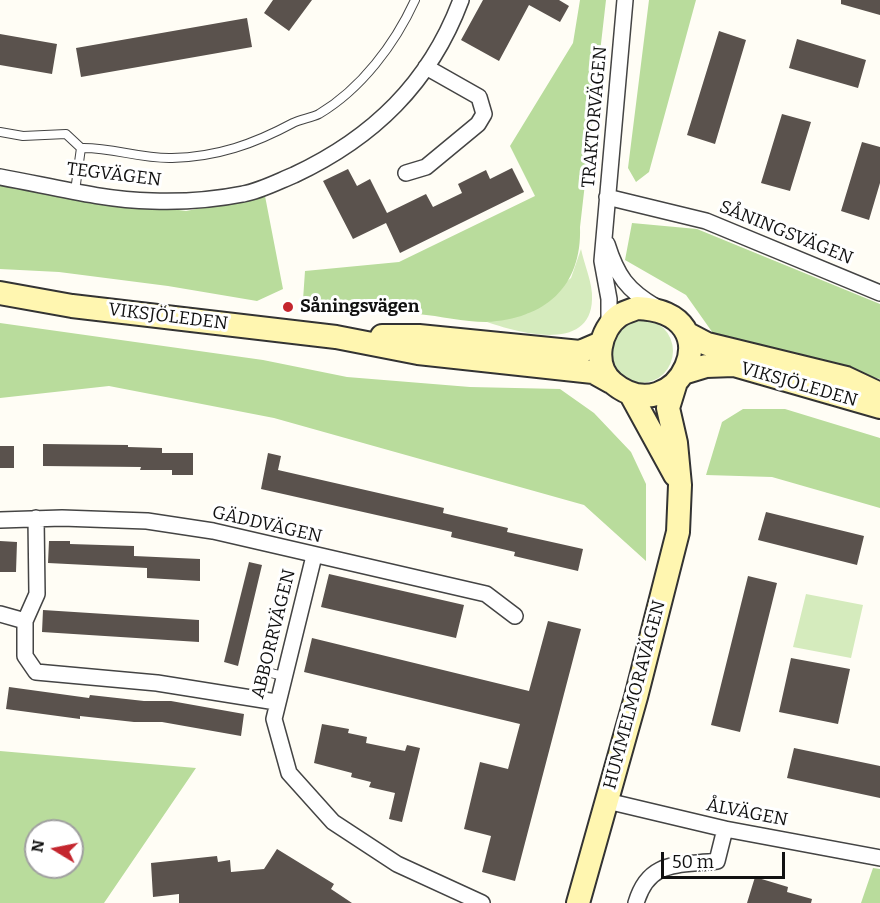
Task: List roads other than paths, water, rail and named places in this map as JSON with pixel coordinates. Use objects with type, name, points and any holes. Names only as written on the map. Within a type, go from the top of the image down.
[{"type":"main road","name":"VIKSJÖLEDEN","points":[[0,293],[72,306],[336,337],[418,353],[594,372],[620,388]]},
{"type":"main road","points":[[620,388],[654,395],[680,377],[690,348],[688,334],[676,317],[659,309],[637,308],[619,316],[605,336],[599,358],[680,485]]},
{"type":"main road","name":"VIKSJÖLEDEN","points":[[688,334],[707,344],[846,378],[880,394]]},
{"type":"main road","name":"VIKSJÖLEDEN","points":[[336,337],[419,336],[580,352],[605,336]]},
{"type":"main road","name":"VIKSJÖLEDEN","points":[[680,377],[706,366],[734,365],[880,407]]},
{"type":"main road","name":"HUMMELMORAVÄGEN","points":[[578,903],[678,532],[680,485],[676,442],[668,408],[680,377]]},
{"type":"street","name":"TEGVÄGEN","points":[[0,177],[126,200],[177,202],[244,194],[274,184],[324,161],[381,122],[426,67],[454,20],[461,0]]},
{"type":"street","name":"TRAKTORVÄGEN","points":[[605,336],[609,298],[602,261],[625,0]]},
{"type":"street","points":[[406,173],[426,167],[478,124],[484,114],[479,98],[426,67]]},
{"type":"street","name":"SÅNINGSVÄGEN","points":[[607,197],[706,221],[880,293]]},
{"type":"street","name":"TRAKTORVÄGEN","points":[[605,237],[615,267],[633,294],[659,309]]},
{"type":"street","points":[[36,518],[37,594],[25,621],[25,656],[36,672],[157,683],[276,702]]},
{"type":"street","name":"GÄDDVÄGEN","points":[[0,520],[36,518],[147,521],[213,531],[486,594],[515,616]]},
{"type":"street","name":"ABBORRVÄGEN","points":[[314,556],[277,674],[274,719],[289,773],[333,822],[397,864],[482,903]]},
{"type":"street","points":[[0,614],[25,621]]},
{"type":"street","name":"ÅLVÄGEN","points":[[607,801],[725,829],[880,858]]},
{"type":"street","points":[[636,903],[641,885],[659,868],[717,861],[725,829]]},
{"type":"lane","points":[[0,132],[23,136],[66,134],[81,148],[100,147],[134,156],[171,159],[223,153],[258,142],[303,118],[317,115],[342,96],[385,52],[415,0]]},
{"type":"lane","points":[[75,191],[81,148]]},
{"type":"place","name":"Såningsvägen","points":[[288,307]]}]
